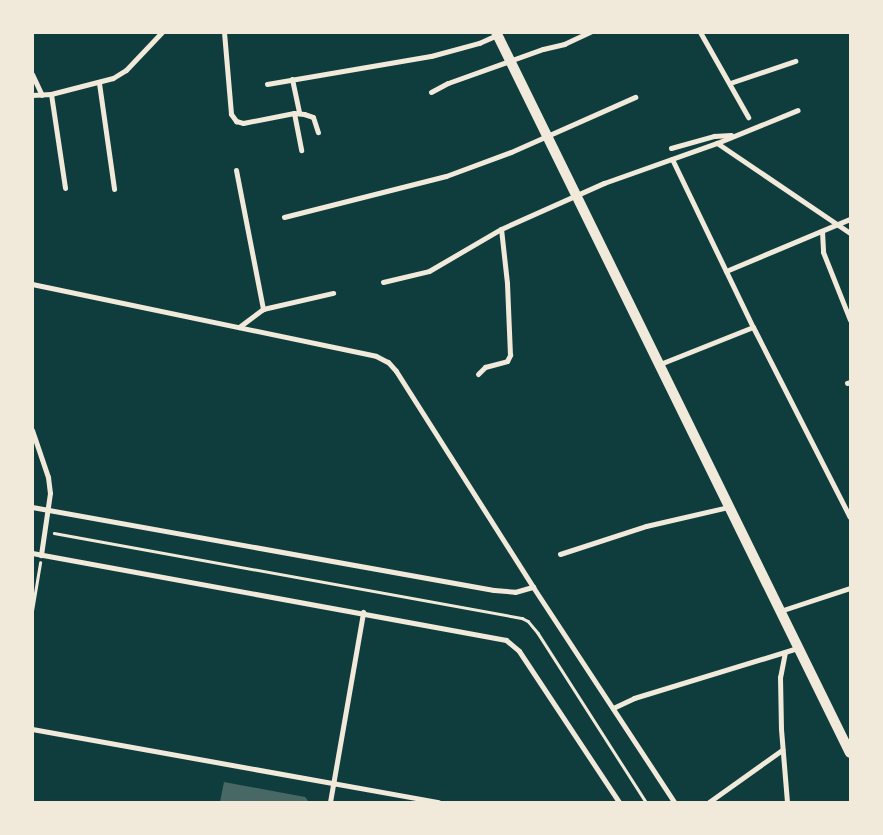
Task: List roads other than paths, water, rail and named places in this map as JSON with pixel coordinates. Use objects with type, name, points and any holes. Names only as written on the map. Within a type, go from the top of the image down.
[{"type":"main road","points":[[497,34],[850,753]]},
{"type":"street","points":[[32,95],[51,94],[99,83],[126,70],[162,32]]},
{"type":"street","points":[[224,32],[231,114],[236,121],[243,123],[296,113],[313,117],[318,132]]},
{"type":"street","points":[[431,92],[448,83],[510,60],[564,44],[590,32]]},
{"type":"street","points":[[700,32],[748,116]]},
{"type":"street","points":[[267,84],[431,56],[479,43],[497,34]]},
{"type":"street","points":[[730,83],[795,61]]},
{"type":"street","points":[[32,74],[42,95]]},
{"type":"street","points":[[292,79],[301,150]]},
{"type":"street","points":[[99,83],[114,189]]},
{"type":"street","points":[[51,94],[65,188]]},
{"type":"street","points":[[284,216],[446,176],[511,152],[635,97]]},
{"type":"street","points":[[383,282],[429,271],[501,229],[576,195],[717,143],[798,110]]},
{"type":"street","points":[[671,148],[714,136],[736,135]]},
{"type":"street","points":[[717,143],[850,233]]},
{"type":"street","points":[[672,159],[753,327],[850,517]]},
{"type":"street","points":[[236,170],[263,309]]},
{"type":"street","points":[[726,271],[850,219]]},
{"type":"street","points":[[478,374],[485,367],[507,360],[510,356],[507,283],[501,229]]},
{"type":"street","points":[[822,231],[823,252],[850,320]]},
{"type":"street","points":[[32,284],[376,356],[388,362],[396,370],[533,587],[674,802]]},
{"type":"street","points":[[239,327],[263,309],[333,293]]},
{"type":"street","points":[[660,364],[753,327]]},
{"type":"street","points":[[32,430],[48,477],[50,493],[42,554]]},
{"type":"street","points":[[32,507],[494,590],[515,592],[533,587]]},
{"type":"street","points":[[560,554],[646,526],[728,507]]},
{"type":"street","points":[[32,553],[496,637],[512,644],[528,665],[619,802]]},
{"type":"street","points":[[780,611],[850,588]]},
{"type":"street","points":[[330,802],[363,612]]},
{"type":"street","points":[[613,708],[634,698],[798,648]]},
{"type":"street","points":[[785,652],[780,677],[782,750],[787,802]]},
{"type":"street","points":[[32,730],[439,802]]},
{"type":"street","points":[[709,802],[782,750]]}]
